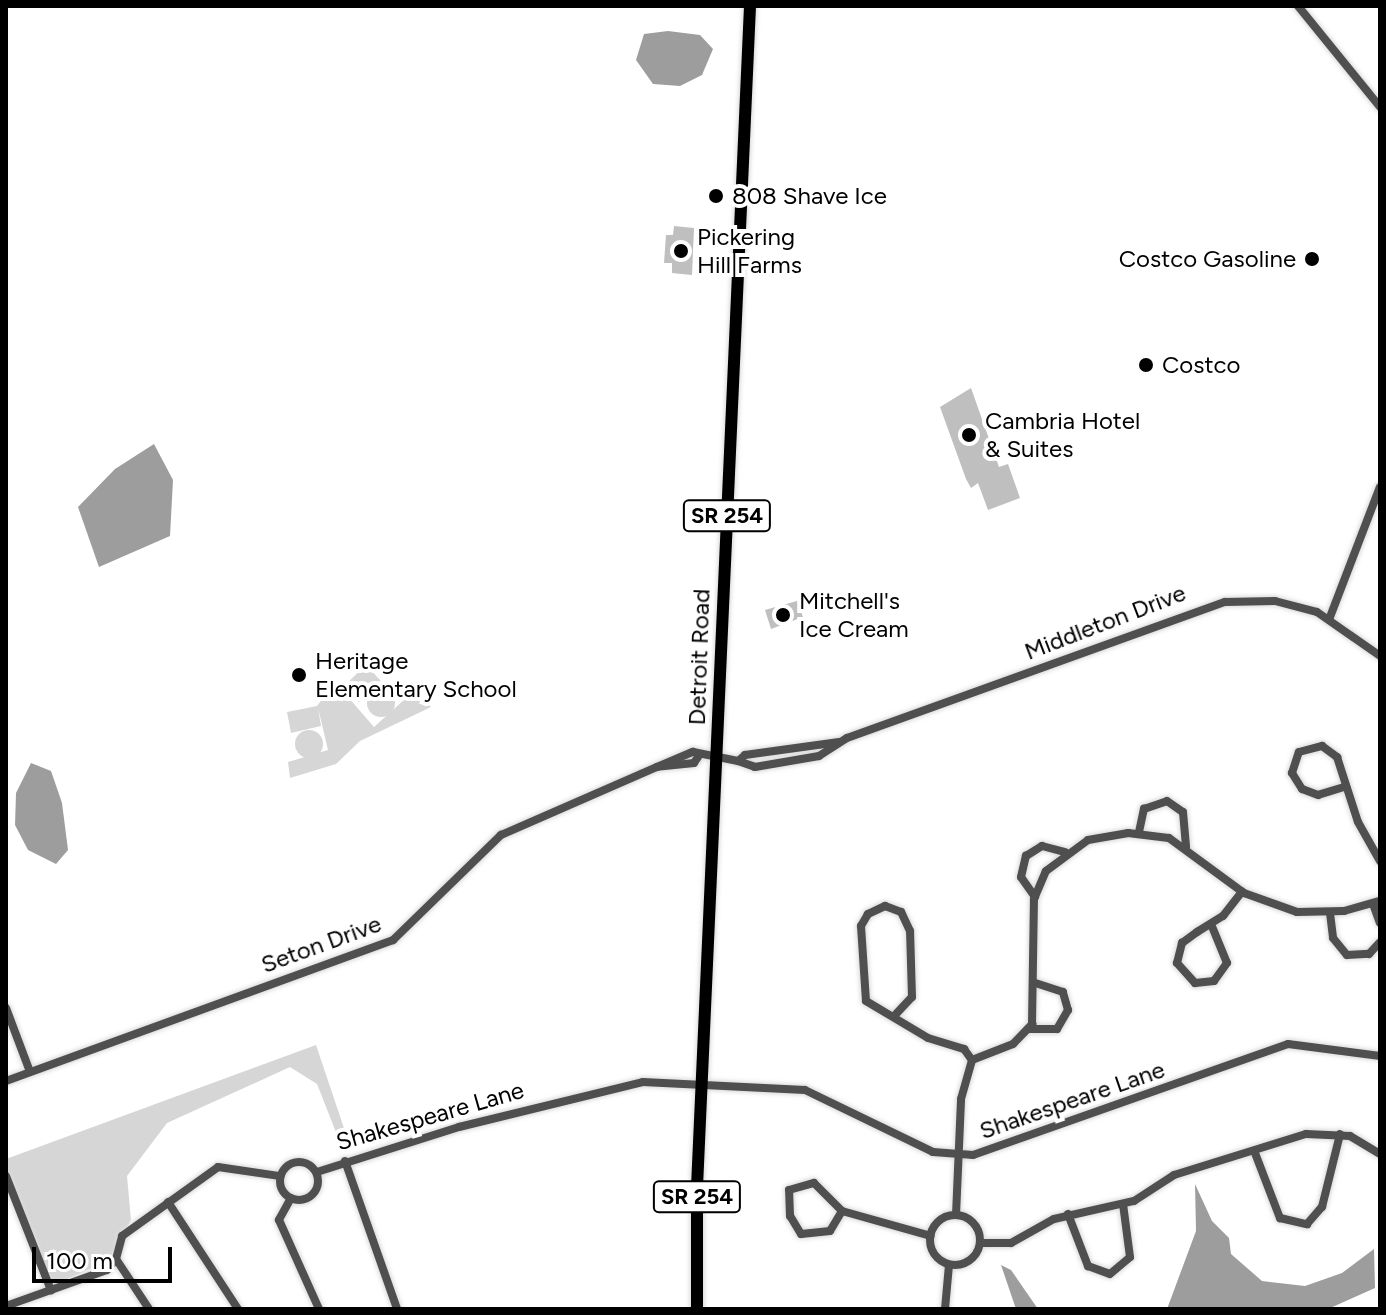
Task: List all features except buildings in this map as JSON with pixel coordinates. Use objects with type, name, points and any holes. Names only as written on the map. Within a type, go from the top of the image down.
[{"type":"main road","name":"Detroit Road","points":[[697,1309],[702,1085],[750,6]]},
{"type":"street","points":[[1298,6],[1380,107]]},
{"type":"street","points":[[1330,617],[1380,487]]},
{"type":"street","name":"Middleton Drive","points":[[716,760],[738,761],[839,742],[1210,605],[1275,601],[1330,617],[1380,656]]},
{"type":"street","points":[[1344,787],[1318,795],[1302,789],[1292,773],[1299,752],[1316,746],[1333,752],[1344,787],[1380,861]]},
{"type":"street","name":"Seton Drive","points":[[6,1081],[393,940],[501,835],[657,767],[671,756],[716,760]]},
{"type":"street","points":[[1139,832],[1144,809],[1167,801],[1183,812],[1186,847]]},
{"type":"street","points":[[972,1060],[1013,1044],[1035,1018],[1035,897],[1065,852],[1103,836],[1139,832],[1186,847],[1242,892],[1297,912],[1330,913],[1376,902],[1380,923]]},
{"type":"street","points":[[1035,897],[1021,877],[1026,856],[1042,846],[1065,852]]},
{"type":"street","points":[[1211,924],[1227,963],[1214,981],[1195,983],[1180,970],[1178,950],[1211,924],[1242,892]]},
{"type":"street","points":[[896,1014],[912,997],[910,931],[901,912],[885,906],[864,919],[860,958],[866,1001],[878,1012],[896,1014],[928,1038],[968,1051],[972,1060],[962,1089],[956,1215]]},
{"type":"street","points":[[1330,913],[1333,938],[1347,955],[1369,954],[1380,942]]},
{"type":"street","points":[[1028,1029],[1057,1029],[1068,1010],[1063,992],[1035,983]]},
{"type":"street","points":[[6,1008],[30,1072]]},
{"type":"street","name":"Shakespeare Lane","points":[[280,1176],[296,1162],[317,1172],[345,1161],[596,1090],[643,1082],[805,1090],[922,1147],[959,1156],[1000,1150],[1288,1044],[1380,1056]]},
{"type":"street","points":[[980,1243],[1011,1243],[1068,1214],[1123,1204],[1174,1175],[1255,1153],[1306,1134],[1340,1134],[1380,1154]]},
{"type":"street","points":[[1255,1153],[1280,1218],[1307,1224],[1322,1207],[1340,1134]]},
{"type":"street","points":[[345,1161],[397,1309]]},
{"type":"street","points":[[6,1306],[107,1270],[116,1259],[122,1236],[218,1167],[280,1176],[291,1198],[279,1220],[319,1309]]},
{"type":"street","name":"Shakespeare Lane","points":[[291,1198],[314,1193],[317,1172]]},
{"type":"street","points":[[6,1176],[51,1290]]},
{"type":"street","points":[[842,1211],[830,1231],[801,1234],[790,1216],[791,1186],[814,1183],[842,1211],[931,1236]]},
{"type":"street","points":[[168,1202],[238,1309]]},
{"type":"street","points":[[1068,1214],[1088,1266],[1110,1274],[1130,1257],[1123,1204]]},
{"type":"street","points":[[956,1215],[976,1226],[980,1243],[967,1263],[949,1265],[934,1253],[931,1236],[937,1223],[956,1215]]},
{"type":"street","points":[[116,1259],[149,1309]]},
{"type":"street","points":[[945,1309],[949,1265]]},
{"type":"shaded area","points":[[668,31],[700,35],[713,49],[702,75],[680,86],[653,84],[636,60],[644,34]]},
{"type":"shaded area","points":[[154,444],[173,480],[170,536],[99,567],[78,507],[115,469]]},
{"type":"shaded area","points":[[366,665],[381,681],[359,702],[345,685]]},
{"type":"shaded area","points":[[335,682],[374,727],[415,690],[431,707],[360,741],[336,764],[290,778],[288,762],[328,750],[318,708],[321,726],[291,733],[287,712],[317,706]]},
{"type":"shaded area","points":[[381,689],[391,693],[395,703],[391,713],[381,717],[371,713],[367,703],[371,693]]},
{"type":"shaded area","points":[[309,730],[319,734],[323,744],[319,754],[309,758],[299,754],[295,744],[299,734]]},
{"type":"shaded area","points":[[31,763],[51,771],[62,803],[68,850],[56,864],[28,850],[15,825],[16,793]]},
{"type":"shaded area","points":[[316,1045],[349,1143],[341,1145],[317,1084],[290,1067],[167,1123],[127,1176],[131,1220],[108,1261],[53,1285],[6,1173],[6,1159]]},
{"type":"shaded area","points":[[1195,1184],[1212,1221],[1229,1238],[1231,1254],[1262,1281],[1305,1286],[1342,1273],[1374,1249],[1375,1288],[1328,1309],[1167,1309],[1196,1231]]},
{"type":"shaded area","points":[[1001,1265],[1011,1270],[1038,1309],[1016,1309]]},
{"type":"place","name":"808 Shave Ice","points":[[716,196]]},
{"type":"place","name":"Pickering Hill Farms","points":[[681,251]]},
{"type":"place","name":"Costco Gasoline","points":[[1312,259]]},
{"type":"place","name":"Costco","points":[[1146,365]]},
{"type":"place","name":"Cambria Hotel & Suites","points":[[969,435]]},
{"type":"place","name":"Mitchell's Ice Cream","points":[[783,615]]},
{"type":"place","name":"Heritage Elementary School","points":[[299,675]]}]
